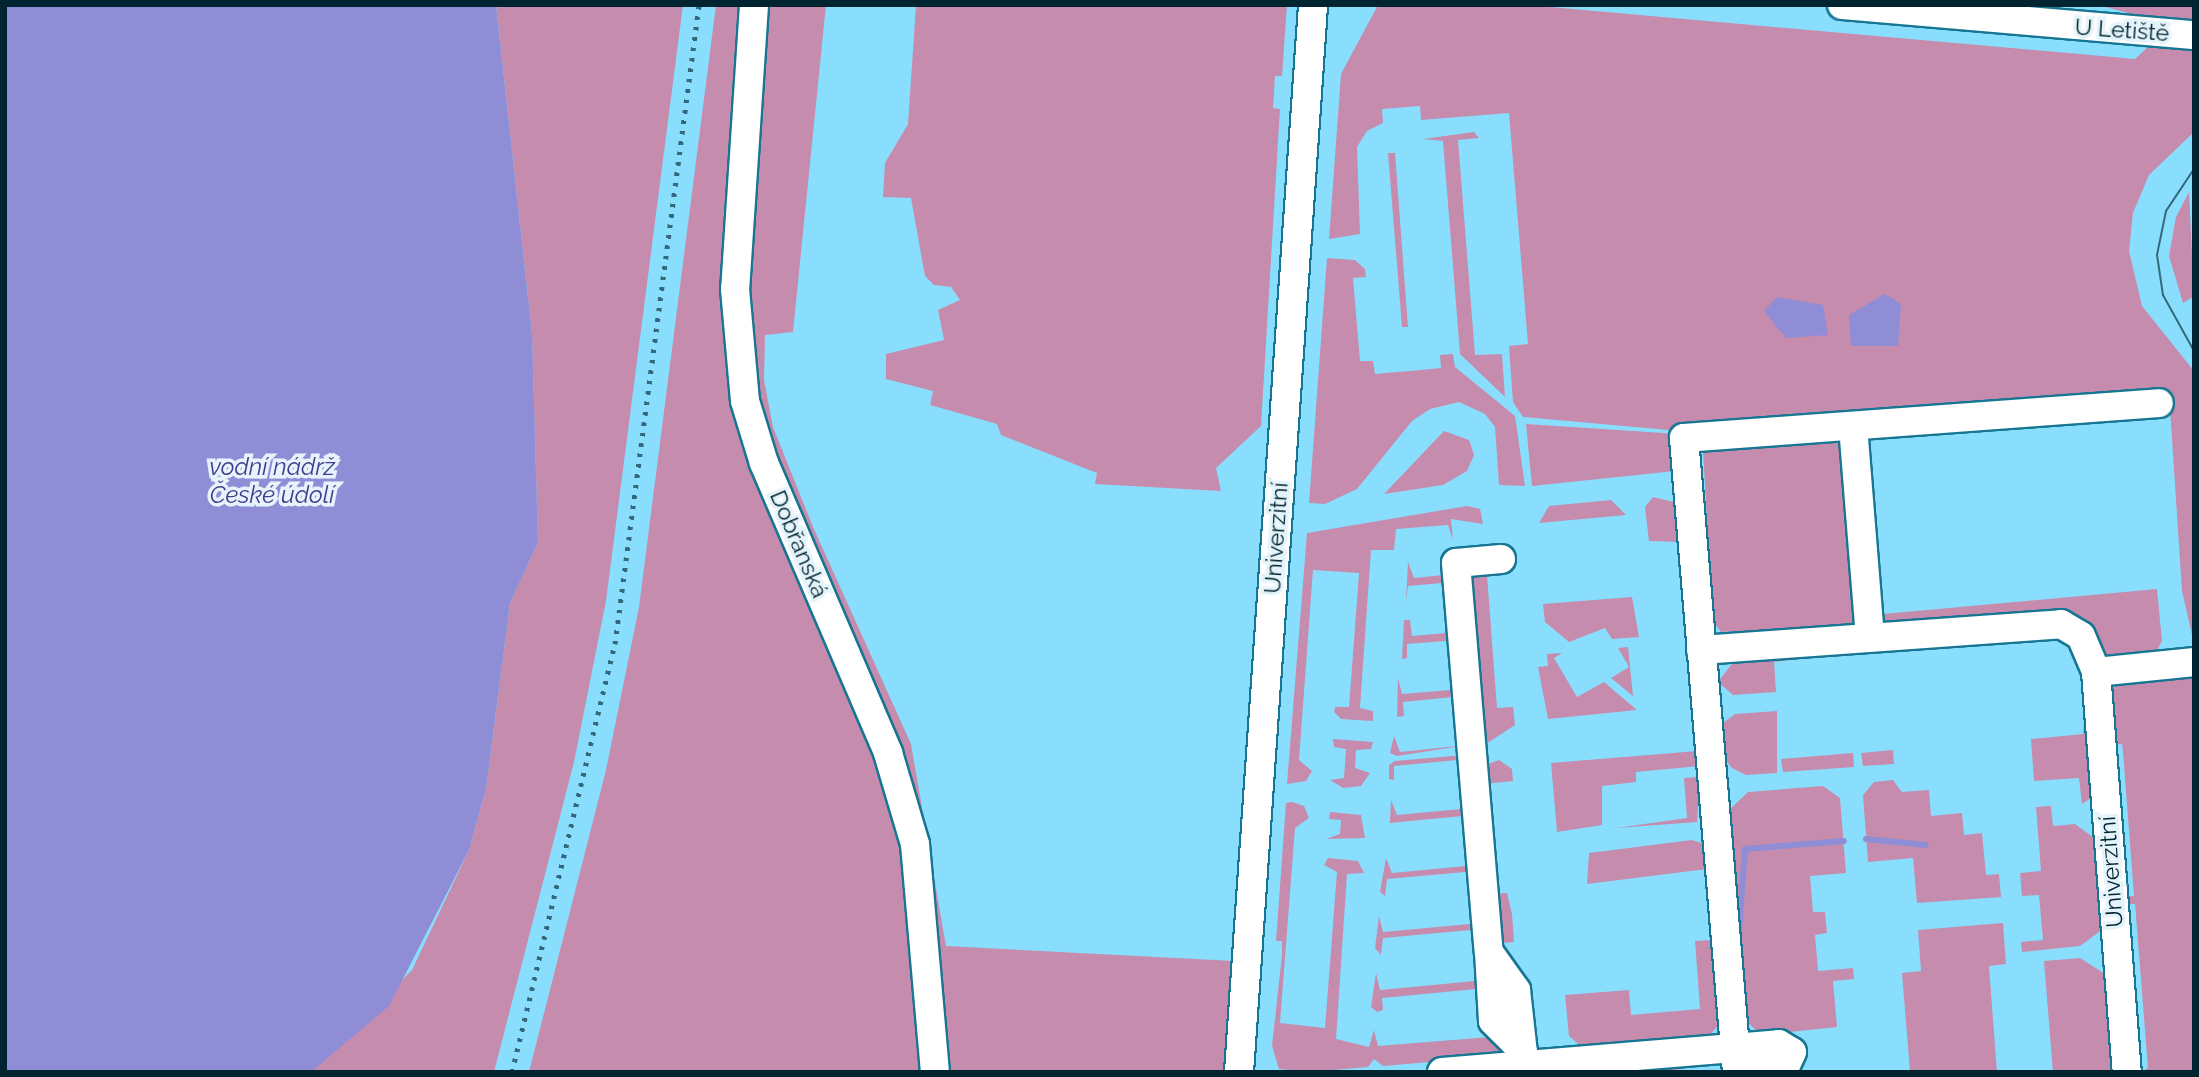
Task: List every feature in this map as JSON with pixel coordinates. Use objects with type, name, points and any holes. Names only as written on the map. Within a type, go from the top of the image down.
[{"type":"street","name":"Dobřanská","points":[[754,5],[735,289],[745,401],[764,463],[888,752],[915,844],[935,1072]]},
{"type":"street","name":"Univerzitní","points":[[1239,1072],[1313,5]]},
{"type":"street","name":"U Letiště","points":[[1842,5],[2194,35]]},
{"type":"street","points":[[1736,1060],[1684,438],[2159,403]]},
{"type":"street","points":[[1853,425],[1870,637]]},
{"type":"street","points":[[1501,559],[1456,564],[1493,1021],[1524,1060]]},
{"type":"street","name":"Univerzitní","points":[[1701,650],[2061,624],[2081,636],[2096,672],[2127,1072]]},
{"type":"street","points":[[2096,672],[2194,662]]},
{"type":"street","points":[[1442,1072],[1524,1060],[1736,1060],[1783,1044],[1792,1052],[1784,1069],[1752,1072]]},
{"type":"shaded area","points":[[496,5],[683,5],[606,601],[574,762],[494,1072],[311,1072],[412,970],[469,850],[486,788],[510,603],[538,542],[532,335]]},
{"type":"shaded area","points":[[716,5],[826,5],[793,332],[765,335],[764,380],[773,427],[813,527],[911,744],[946,946],[1234,961],[1225,1072],[529,1072],[606,770],[639,607]]},
{"type":"shaded area","points":[[916,5],[1287,5],[1282,76],[1275,76],[1273,108],[1280,109],[1261,426],[1216,468],[1221,491],[1095,484],[1097,473],[1001,435],[997,424],[930,405],[933,391],[886,379],[886,354],[944,340],[938,310],[960,300],[951,287],[934,285],[925,276],[911,198],[883,197],[885,163],[908,124]]},
{"type":"shaded area","points":[[1378,5],[1528,5],[2135,59],[2152,43],[2194,49],[2194,132],[2149,175],[2133,213],[2129,251],[2142,306],[2194,371],[2194,644],[2182,591],[2169,393],[1679,431],[1523,417],[1513,402],[1509,346],[1528,344],[1509,113],[1421,120],[1420,106],[1382,109],[1383,123],[1367,131],[1357,147],[1360,234],[1329,239],[1341,74]]},
{"type":"shaded area","points":[[2098,5],[2194,5],[2194,20],[2136,15]]},
{"type":"shaded area","points":[[1474,132],[1479,138],[1458,140],[1475,355],[1502,354],[1505,397],[1460,354],[1443,141],[1423,139]]},
{"type":"shaded area","points":[[1388,153],[1395,153],[1408,327],[1402,327]]},
{"type":"shaded area","points":[[2189,192],[2194,296],[2183,303],[2169,256],[2176,217]]},
{"type":"shaded area","points":[[1327,258],[1355,260],[1365,269],[1366,277],[1353,278],[1360,361],[1373,361],[1375,374],[1441,368],[1440,355],[1453,354],[1455,367],[1515,416],[1525,486],[1499,485],[1495,427],[1485,414],[1459,402],[1430,409],[1412,421],[1357,489],[1325,504],[1309,503]]},
{"type":"shaded area","points":[[1526,424],[1679,434],[1675,471],[1532,486]]},
{"type":"shaded area","points":[[1444,431],[1469,440],[1474,455],[1467,471],[1443,485],[1384,494]]},
{"type":"shaded area","points":[[1850,434],[1857,627],[1721,632],[1713,622],[1703,451]]},
{"type":"shaded area","points":[[1653,497],[1678,503],[1682,542],[1649,541],[1645,507]]},
{"type":"shaded area","points":[[1611,500],[1626,515],[1539,523],[1549,506]]},
{"type":"shaded area","points":[[1467,506],[1480,509],[1483,524],[1451,519],[1453,540],[1448,525],[1396,529],[1394,550],[1371,550],[1360,708],[1373,711],[1373,721],[1341,719],[1334,712],[1335,707],[1349,707],[1359,573],[1313,570],[1299,760],[1312,771],[1306,781],[1287,784],[1307,533]]},
{"type":"shaded area","points":[[1408,562],[1414,578],[1453,574],[1454,582],[1408,586],[1406,602]]},
{"type":"shaded area","points":[[1462,567],[1472,567],[1473,576],[1487,575],[1497,708],[1513,707],[1515,725],[1489,742],[1481,743]]},
{"type":"shaded area","points":[[2157,589],[2162,641],[2155,654],[2102,657],[2091,635],[1883,627],[1883,614]]},
{"type":"shaded area","points":[[1632,597],[1639,637],[1612,639],[1605,628],[1569,642],[1545,622],[1543,604]]},
{"type":"shaded area","points":[[1404,620],[1410,620],[1412,636],[1458,632],[1458,640],[1407,644],[1407,658],[1402,659]]},
{"type":"shaded area","points":[[1628,647],[1633,696],[1611,678],[1629,667],[1618,648]]},
{"type":"shaded area","points":[[1894,648],[1774,662],[1776,692],[1733,695],[1718,682],[1734,661]]},
{"type":"shaded area","points":[[1562,653],[1554,658],[1577,697],[1604,682],[1637,710],[1548,719],[1538,667],[1548,666],[1547,654]]},
{"type":"shaded area","points":[[2194,675],[2194,1072],[2141,1072],[2148,1068],[2135,904],[2120,905],[2119,897],[2134,896],[2123,752],[2122,744],[2108,745],[2107,693],[2119,683]]},
{"type":"shaded area","points":[[1398,678],[1402,694],[1462,689],[1463,696],[1403,702],[1404,716],[1397,717]]},
{"type":"shaded area","points":[[2085,702],[2094,796],[2082,804],[2079,778],[2034,781],[2031,739],[2083,734]]},
{"type":"shaded area","points":[[1777,711],[1777,773],[1746,775],[1732,768],[1724,758],[1723,723],[1735,714]]},
{"type":"shaded area","points":[[1394,736],[1400,752],[1467,745],[1397,756],[1390,753]]},
{"type":"shaded area","points":[[1333,739],[1373,742],[1371,749],[1356,750],[1355,768],[1370,773],[1361,786],[1343,788],[1330,780],[1344,778],[1346,749],[1334,747]]},
{"type":"shaded area","points":[[1893,750],[1894,764],[1863,766],[1861,753]]},
{"type":"shaded area","points":[[1697,751],[1700,766],[1636,772],[1636,782],[1602,786],[1602,825],[1557,832],[1551,763]]},
{"type":"shaded area","points":[[1853,753],[1854,767],[1783,772],[1781,759]]},
{"type":"shaded area","points":[[1464,755],[1468,759],[1394,766],[1394,780],[1389,779],[1389,765],[1395,761]]},
{"type":"shaded area","points":[[1499,760],[1512,769],[1513,781],[1484,784],[1493,894],[1507,893],[1512,914],[1514,942],[1502,943],[1492,935],[1478,768]]},
{"type":"shaded area","points":[[1700,777],[1697,822],[1616,828],[1687,818],[1684,778]]},
{"type":"shaded area","points":[[1893,780],[1902,792],[1929,790],[1931,816],[1962,813],[1964,835],[1982,833],[1986,875],[1999,874],[2001,897],[1917,903],[1913,858],[1868,862],[1863,795],[1874,782]]},
{"type":"shaded area","points":[[1823,786],[1840,798],[1846,873],[1810,876],[1813,912],[1825,912],[1827,933],[1815,935],[1818,971],[1853,968],[1854,979],[1833,981],[1837,1027],[1761,1035],[1743,1018],[1727,812],[1748,792]]},
{"type":"shaded area","points":[[1391,800],[1397,815],[1472,808],[1473,815],[1390,823],[1389,839]]},
{"type":"shaded area","points":[[1286,803],[1304,806],[1309,818],[1295,828],[1280,1023],[1325,1028],[1337,872],[1324,865],[1328,858],[1358,861],[1364,873],[1347,874],[1336,1039],[1369,1047],[1374,1030],[1378,1046],[1490,1037],[1510,1045],[1501,1056],[1383,1066],[1374,1059],[1368,1067],[1311,1072],[1279,1069],[1272,1046],[1282,955],[1282,941],[1276,941]]},
{"type":"shaded area","points":[[2051,806],[2053,826],[2075,824],[2097,840],[2103,929],[2080,946],[2022,952],[2021,942],[2043,940],[2039,895],[2022,896],[2020,873],[2041,871],[2036,807]]},
{"type":"shaded area","points":[[1330,812],[1361,815],[1365,838],[1326,839],[1340,834],[1341,820],[1329,819]]},
{"type":"shaded area","points":[[1692,840],[1705,844],[1724,1019],[1706,1039],[1584,1049],[1569,1036],[1565,995],[1629,990],[1631,1015],[1700,1009],[1695,941],[1712,940],[1707,869],[1587,884],[1589,853]]},
{"type":"shaded area","points":[[1386,858],[1392,873],[1477,865],[1477,871],[1387,879],[1385,896],[1380,892]]},
{"type":"shaded area","points":[[1379,916],[1383,932],[1481,923],[1482,929],[1383,938],[1381,955],[1375,948]]},
{"type":"shaded area","points":[[2003,923],[2006,964],[1989,966],[1997,1072],[1910,1072],[1902,973],[1921,971],[1918,930]]},
{"type":"shaded area","points":[[2080,958],[2105,974],[2112,1072],[2053,1072],[2044,961]]},
{"type":"shaded area","points":[[1376,973],[1380,990],[1486,980],[1487,988],[1382,998],[1383,1010],[1377,1012],[1371,1007]]},
{"type":"shaded area","points":[[1714,1063],[1664,1072],[1555,1072]]},
{"type":"water","name":"vodní nádrž České údolí","points":[[5,5],[496,5],[532,335],[538,542],[510,603],[486,788],[469,850],[389,1006],[311,1072],[5,1072]]},
{"type":"water","points":[[1885,294],[1901,304],[1898,346],[1851,346],[1849,315]]},
{"type":"water","points":[[1777,297],[1823,305],[1828,335],[1786,338],[1764,311]]},
{"type":"waterway","points":[[1866,839],[1926,845]]},
{"type":"waterway","points":[[1739,931],[1745,849],[1844,841]]},
{"type":"tram line","points":[[2194,169],[2166,211],[2157,255],[2163,295],[2194,351]]},
{"type":"railway","points":[[512,1072],[615,644],[699,5]]}]
